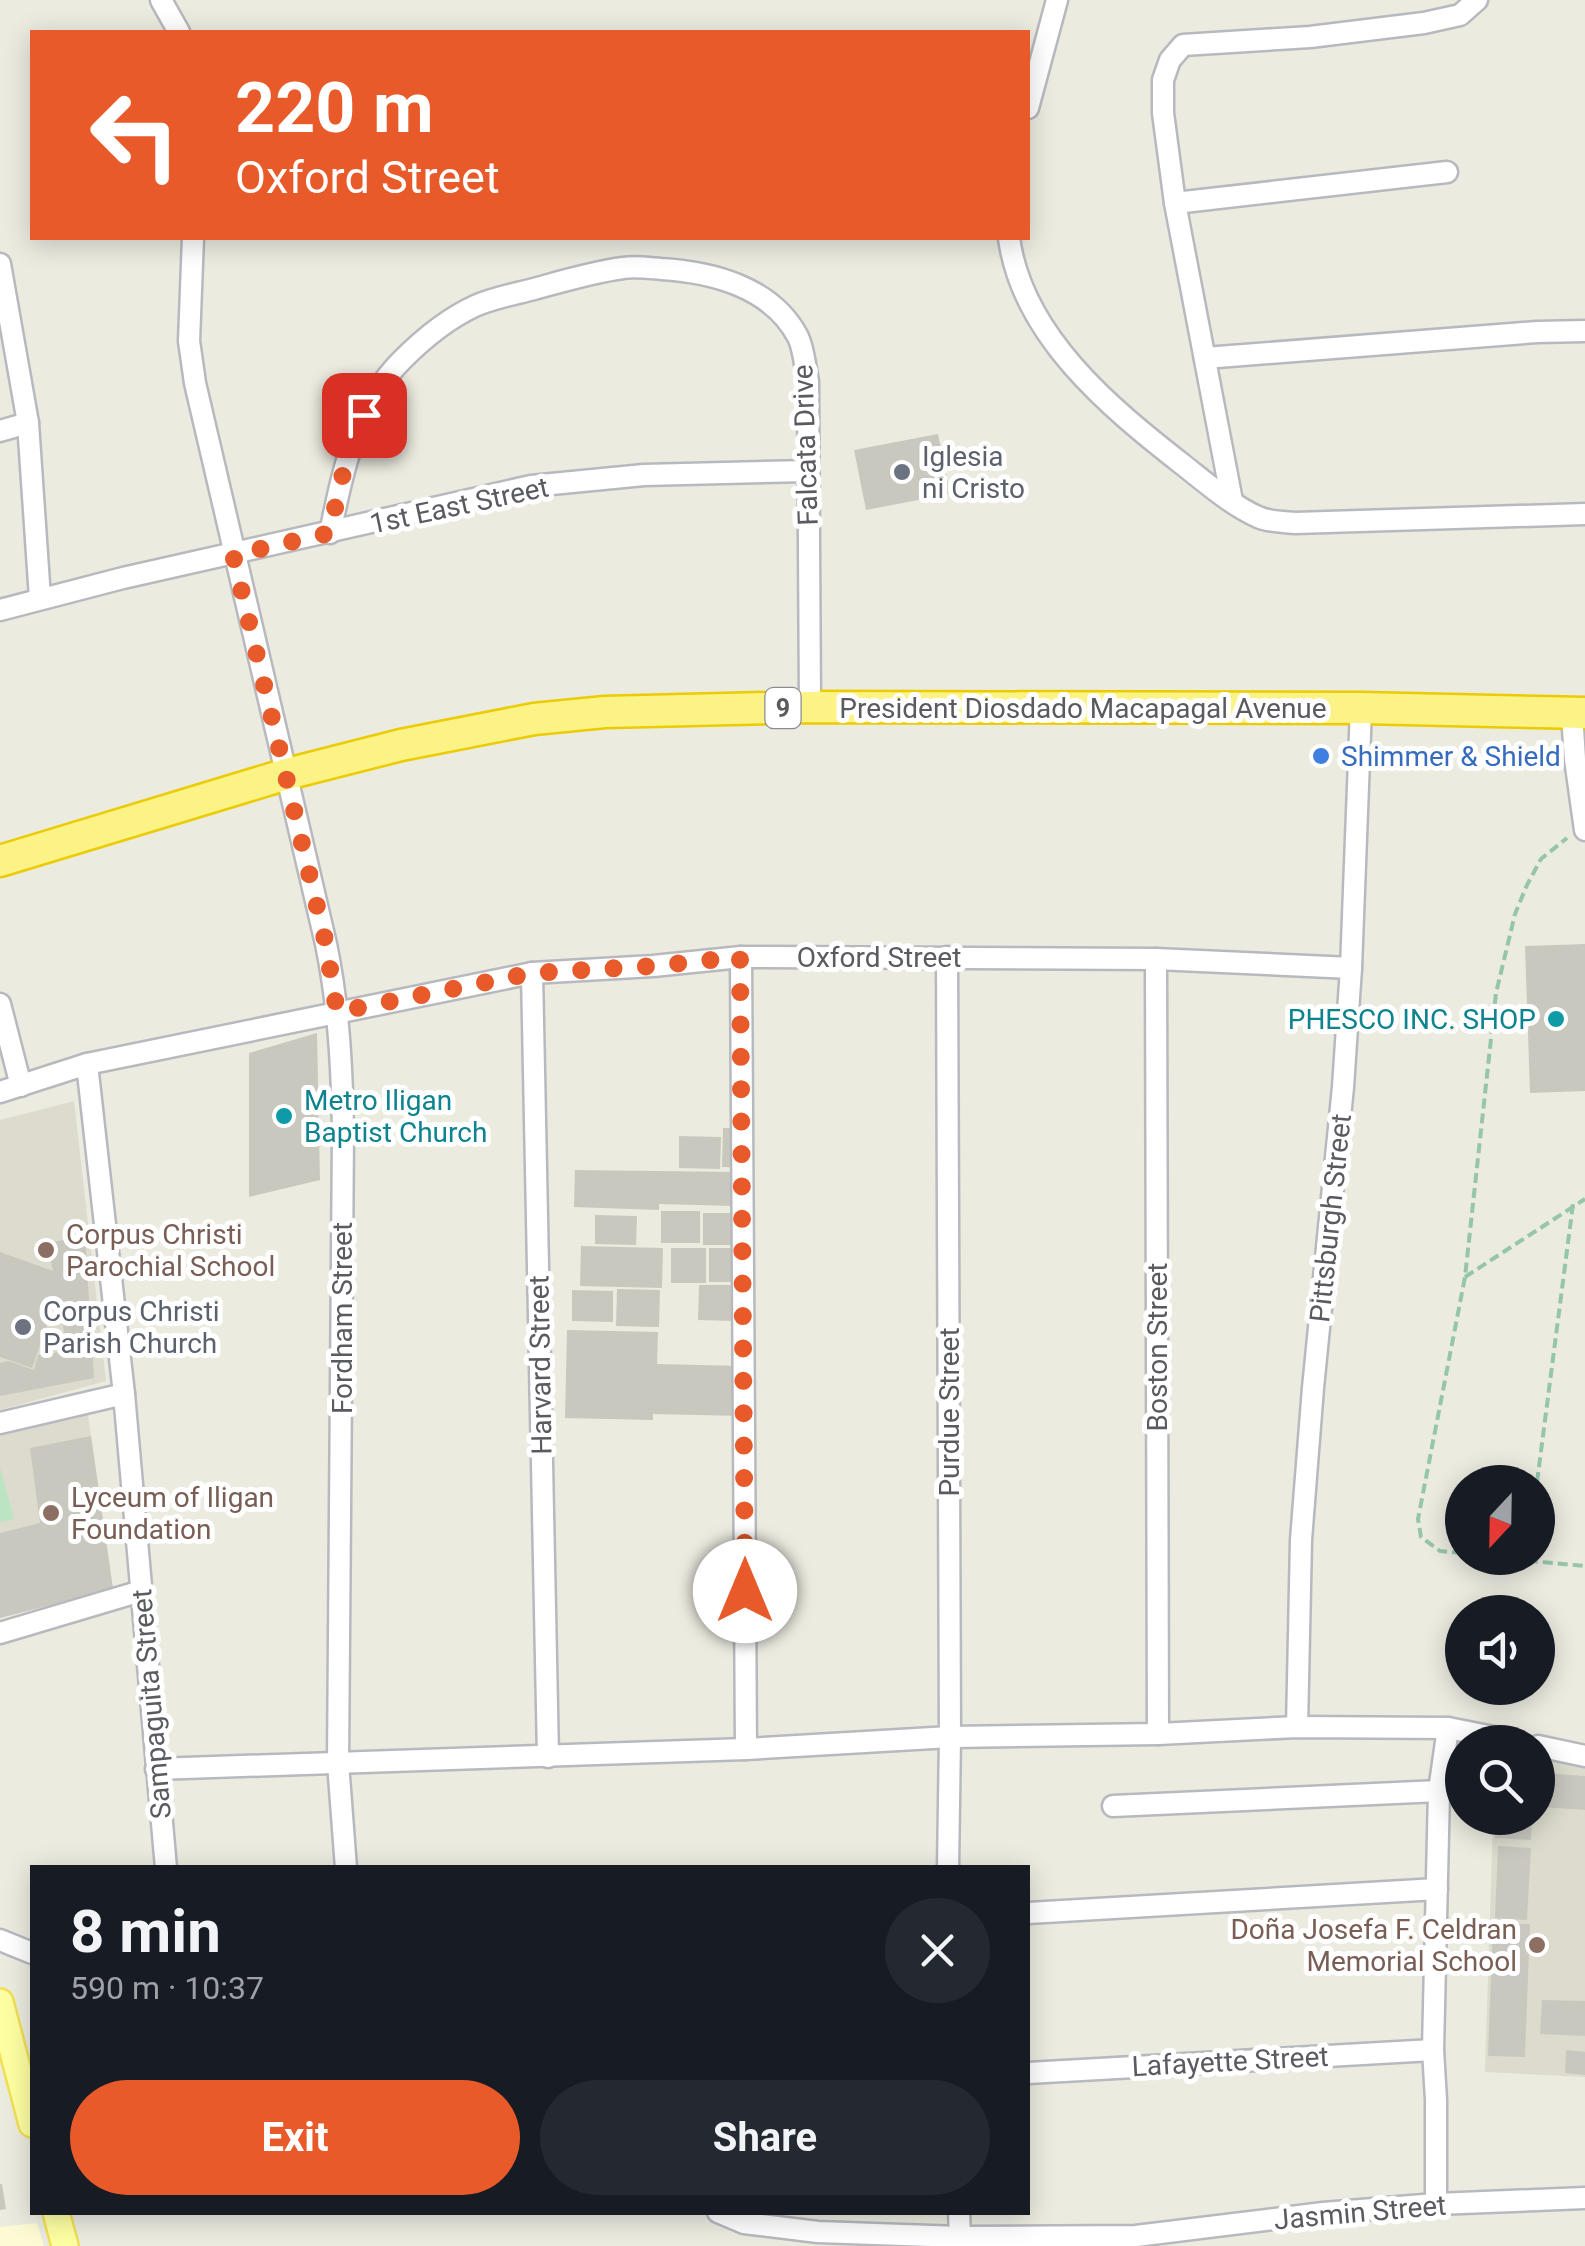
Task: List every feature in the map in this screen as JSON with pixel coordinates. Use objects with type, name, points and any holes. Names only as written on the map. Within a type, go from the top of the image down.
[{"type":"highway","name":"President Diosdado Macapagal Avenue","points":[[0,861],[287,774],[401,744],[534,719],[605,712],[810,707],[1361,708],[1579,713]]},
{"type":"main road","points":[[0,2002],[30,2116]]},
{"type":"main road","points":[[57,2215],[65,2246]]},
{"type":"street","points":[[162,0],[178,30]]},
{"type":"street","points":[[1030,101],[1058,0]]},
{"type":"street","points":[[1232,502],[1175,203],[1164,112],[1163,80],[1170,60],[1183,46],[1310,37],[1424,23],[1460,15],[1478,0]]},
{"type":"street","points":[[1175,203],[1448,172]]},
{"type":"street","name":"Fordham Street","points":[[193,240],[190,340],[195,383],[329,958],[337,1012],[343,1133],[338,1763],[346,1865]]},
{"type":"street","points":[[1008,240],[1031,306],[1063,353],[1149,438],[1232,502],[1260,518],[1296,523],[1585,514]]},
{"type":"street","points":[[0,264],[28,423],[40,598]]},
{"type":"street","name":"Falcata Drive","points":[[330,533],[354,436],[374,394],[401,361],[438,329],[475,306],[626,267],[680,270],[724,278],[780,312],[799,338],[808,381],[810,707]]},
{"type":"street","points":[[1205,358],[1585,331]]},
{"type":"street","points":[[0,430],[28,423]]},
{"type":"street","name":"1st East Street","points":[[0,610],[531,486],[644,475],[806,471]]},
{"type":"street","name":"Pittsburgh Street","points":[[1297,1727],[1301,1540],[1351,968],[1361,708]]},
{"type":"street","points":[[1579,713],[1575,758],[1584,828]]},
{"type":"street","points":[[740,957],[746,1749]]},
{"type":"street","name":"Oxford Street","points":[[10,1089],[87,1064],[532,973],[740,957],[1156,959],[1351,968]]},
{"type":"street","name":"Purdue Street","points":[[947,957],[948,1865]]},
{"type":"street","name":"Boston Street","points":[[1156,959],[1158,1734]]},
{"type":"street","name":"Harvard Street","points":[[532,973],[548,1756]]},
{"type":"street","points":[[0,1004],[10,1089]]},
{"type":"street","name":"Sampaguita Street","points":[[87,1064],[124,1394],[166,1865]]},
{"type":"street","points":[[0,1424],[124,1394]]},
{"type":"street","points":[[0,1634],[141,1592]]},
{"type":"street","points":[[156,1770],[746,1749],[950,1737],[1297,1727],[1445,1728]]},
{"type":"street","points":[[1436,2204],[1433,2050],[1439,1791],[1445,1749]]},
{"type":"street","points":[[1555,1750],[1585,1756]]},
{"type":"street","points":[[1113,1806],[1439,1791]]},
{"type":"street","points":[[1030,1913],[1437,1889]]},
{"type":"street","points":[[0,1940],[30,1953]]},
{"type":"street","name":"Lafayette Street","points":[[1030,2072],[1433,2050]]},
{"type":"street","name":"Jasmin Street","points":[[744,2218],[818,2232],[960,2237],[1136,2236],[1323,2213],[1585,2198]]},
{"type":"street","points":[[959,2215],[960,2237]]},
{"type":"path","points":[[1445,1551],[1422,1537],[1418,1519],[1465,1276],[1496,993],[1514,914],[1527,885],[1541,859],[1584,828]]},
{"type":"path","points":[[1465,1276],[1585,1198]]},
{"type":"path","points":[[1539,1465],[1574,1204]]},
{"type":"path","points":[[1555,1562],[1585,1566]]},
{"type":"shaded area","name":"Corpus Christi Parochial School","points":[[74,1101],[106,1381],[0,1410],[0,1120]]},
{"type":"shaded area","name":"Lyceum of Iligan Foundation","points":[[88,1415],[113,1589],[0,1618],[0,1436]]},
{"type":"shaded area","name":"Doña Josefa F. Celdran Memorial School","points":[[1555,1760],[1585,1767],[1585,2077],[1485,2072],[1492,1835],[1555,1835]]},
{"type":"shaded area","points":[[37,2223],[44,2246],[0,2246],[0,2227]]},
{"type":"green space","points":[[0,1467],[14,1519],[0,1522]]},
{"type":"building","name":"Iglesia ni Cristo","points":[[938,434],[950,494],[866,510],[854,450]]},
{"type":"building","name":"PHESCO INC. SHOP","points":[[1585,944],[1585,1091],[1530,1093],[1525,946]]},
{"type":"building","name":"Metro Iligan Baptist Church","points":[[317,1033],[320,1180],[249,1197],[249,1053]]},
{"type":"building","points":[[723,1128],[749,1128],[748,1168],[722,1167]]},
{"type":"building","points":[[679,1136],[721,1137],[720,1169],[679,1168]]},
{"type":"building","points":[[575,1170],[736,1172],[735,1206],[659,1204],[659,1210],[574,1207]]},
{"type":"building","points":[[661,1211],[700,1211],[700,1243],[661,1243]]},
{"type":"building","points":[[703,1213],[741,1213],[740,1245],[703,1245]]},
{"type":"building","points":[[595,1215],[637,1216],[636,1245],[595,1244]]},
{"type":"building","points":[[85,1236],[94,1378],[0,1396],[0,1363],[8,1361],[34,1370],[38,1355],[68,1351],[57,1296],[32,1368],[0,1357],[0,1252],[53,1271],[47,1243]]},
{"type":"building","points":[[581,1246],[663,1248],[662,1288],[580,1286]]},
{"type":"building","points":[[671,1248],[706,1248],[706,1283],[671,1283]]},
{"type":"building","points":[[709,1248],[735,1248],[735,1282],[709,1282]]},
{"type":"building","points":[[699,1285],[734,1285],[734,1321],[698,1320]]},
{"type":"building","points":[[617,1289],[660,1290],[659,1327],[616,1326]]},
{"type":"building","points":[[572,1290],[613,1291],[613,1322],[572,1321]]},
{"type":"building","points":[[567,1330],[658,1332],[657,1364],[743,1366],[742,1416],[653,1414],[653,1420],[565,1418]]},
{"type":"building","name":"Lyceum of Iligan Foundation","points":[[91,1436],[113,1589],[0,1618],[0,1533],[40,1523],[30,1448]]},
{"type":"building","points":[[1555,1774],[1585,1776],[1585,1810],[1555,1808]]},
{"type":"building","points":[[1495,1835],[1531,1835],[1531,1840]]},
{"type":"building","points":[[1498,1846],[1531,1848],[1527,1920],[1495,1918]]},
{"type":"building","points":[[1493,1923],[1530,1924],[1525,2057],[1488,2056]]},
{"type":"building","points":[[1542,2000],[1585,2001],[1585,2036],[1540,2034]]},
{"type":"building","points":[[1566,2050],[1585,2052],[1585,2075],[1565,2073]]},
{"type":"building","points":[[0,2184],[6,2209],[0,2210]]},
{"type":"place","name":"Iglesia ni Cristo","points":[[902,472]]},
{"type":"place","name":"Shimmer & Shield","points":[[1321,756]]},
{"type":"place","name":"PHESCO INC. SHOP","points":[[1556,1019]]},
{"type":"place","name":"Metro Iligan Baptist Church","points":[[284,1116]]},
{"type":"place","name":"Corpus Christi Parochial School","points":[[46,1250]]},
{"type":"place","name":"Corpus Christi Parish Church","points":[[23,1327]]},
{"type":"place","name":"Lyceum of Iligan Foundation","points":[[51,1513]]},
{"type":"place","name":"Doña Josefa F. Celdran Memorial School","points":[[1537,1945]]},
{"type":"route","points":[[364,415],[342,474],[330,533],[233,555],[326,944],[337,1012],[532,973],[740,957],[745,1591]]}]
